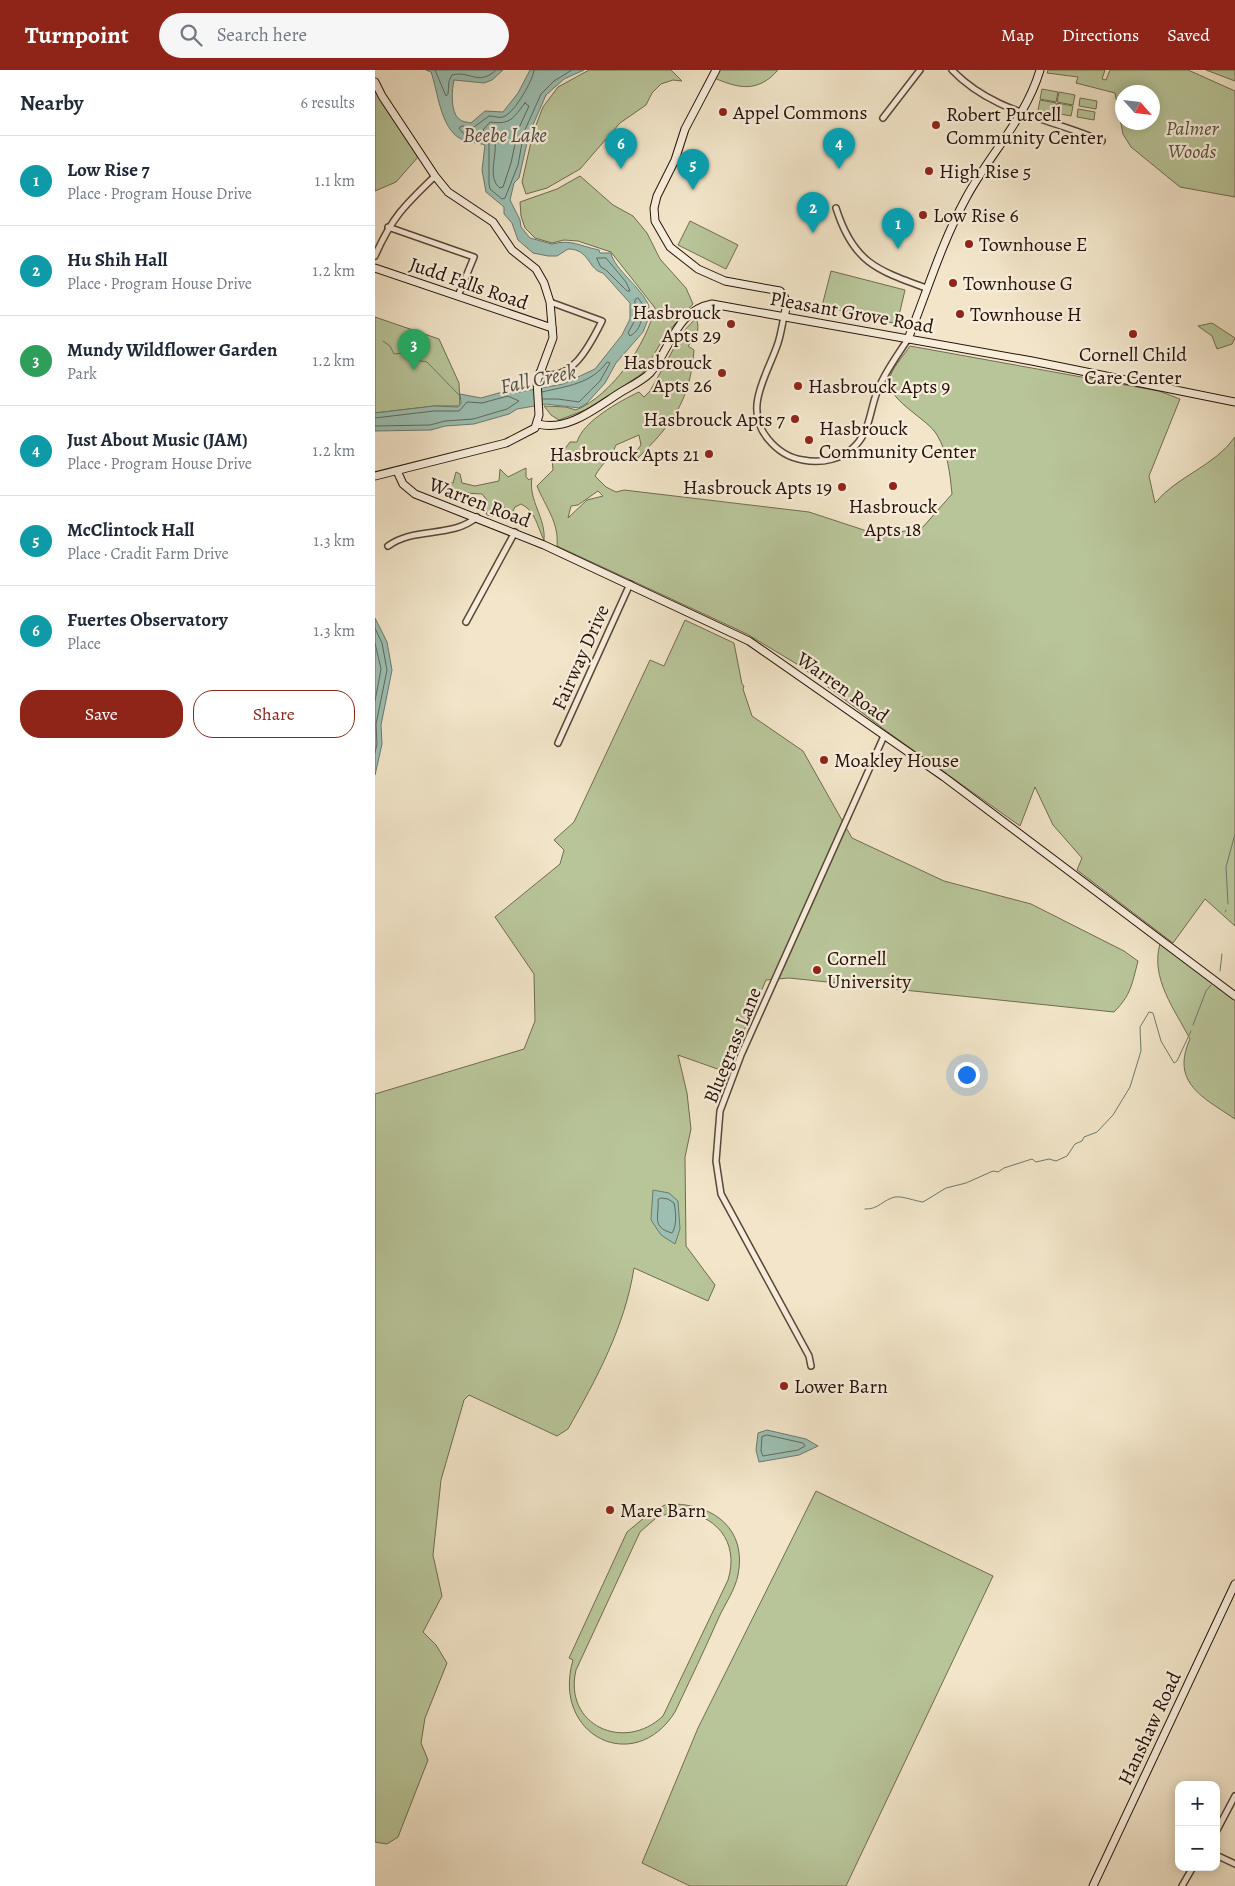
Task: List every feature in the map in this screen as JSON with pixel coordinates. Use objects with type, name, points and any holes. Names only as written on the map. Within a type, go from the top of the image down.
[{"type":"street","points":[[715,70],[685,130],[675,160],[657,196],[654,208],[655,221],[670,247],[698,269],[725,280],[780,291],[785,298],[787,304],[778,343],[759,394],[757,415],[762,431],[772,444],[785,454],[800,460],[819,462],[845,454],[857,444],[867,426],[880,385],[908,339],[947,236],[967,197],[1021,113],[1040,70]]},
{"type":"street","points":[[883,118],[920,70]]},
{"type":"street","points":[[952,70],[972,89],[1021,113],[1102,141]]},
{"type":"street","points":[[375,82],[382,96],[435,176],[461,202],[493,222],[513,250],[538,272],[550,302],[552,328],[551,348],[539,373],[537,385],[538,424],[527,434],[506,443],[375,476]]},
{"type":"street","points":[[375,256],[388,227],[398,213],[435,176]]},
{"type":"street","points":[[836,208],[847,237],[870,264],[891,276],[926,288]]},
{"type":"street","points":[[388,227],[474,257],[458,296]]},
{"type":"street","name":"Judd Falls Road","points":[[375,268],[552,328]]},
{"type":"street","points":[[539,373],[546,375],[559,373],[573,364],[591,343],[601,321],[550,302]]},
{"type":"street","name":"Pleasant Grove Road","points":[[538,424],[550,426],[587,414],[642,380],[655,365],[678,327],[693,312],[704,306],[721,305],[1180,389],[1235,402]]},
{"type":"street","name":"Warren Road","points":[[397,470],[403,484],[411,492],[515,532],[749,641],[1027,838],[1235,996]]},
{"type":"street","points":[[388,546],[404,536],[448,531],[477,517]]},
{"type":"street","points":[[466,622],[515,532]]},
{"type":"street","name":"Fairway Drive","points":[[558,743],[630,584]]},
{"type":"street","name":"Bluegrass Lane","points":[[811,1366],[809,1356],[721,1194],[716,1162],[720,1111],[741,1055],[884,736]]},
{"type":"street","name":"Hanshaw Road","points":[[1093,1886],[1235,1584]]},
{"type":"street","points":[[1219,1826],[1235,1796]]},
{"type":"street","points":[[1220,1857],[1235,1864]]},
{"type":"street","points":[[1183,1886],[1191,1871]]},
{"type":"green space","points":[[589,70],[671,70],[682,81],[673,80],[661,84],[652,93],[646,105],[620,123],[580,169],[547,188],[526,194],[522,182],[533,133],[543,107],[558,87]]},
{"type":"green space","points":[[716,70],[778,70],[762,83],[747,87],[730,84],[712,77]]},
{"type":"green space","name":"Palmer Woods","points":[[1048,70],[1105,70],[1102,79],[1106,80],[1110,70],[1188,70],[1235,91],[1235,197],[1180,187],[1131,147],[1122,130],[1160,130],[1160,85],[1115,85],[1115,93],[1076,83],[1078,77],[1047,73]]},
{"type":"green space","points":[[1206,70],[1235,70],[1235,81]]},
{"type":"green space","points":[[375,88],[418,157],[396,182],[375,191]]},
{"type":"green space","points":[[1042,89],[1058,92],[1056,102],[1040,99]]},
{"type":"green space","points":[[1059,92],[1075,95],[1073,105],[1057,102]]},
{"type":"green space","points":[[1080,98],[1097,101],[1096,109],[1079,106]]},
{"type":"green space","points":[[1040,100],[1056,103],[1054,113],[1038,110]]},
{"type":"green space","points":[[1057,103],[1073,106],[1071,116],[1055,113]]},
{"type":"green space","points":[[1078,109],[1095,112],[1094,120],[1077,117]]},
{"type":"green space","points":[[580,176],[613,205],[633,216],[647,233],[660,259],[686,288],[693,304],[666,334],[643,373],[591,408],[559,420],[551,415],[544,406],[566,407],[576,410],[602,393],[636,353],[655,308],[611,252],[578,241],[564,240],[552,243],[535,238],[525,228],[521,216],[520,202],[557,189]]},
{"type":"green space","points":[[690,221],[738,245],[726,269],[678,245]]},
{"type":"green space","points":[[831,271],[905,290],[897,324],[822,306]]},
{"type":"green space","points":[[375,317],[439,339],[459,383],[460,406],[434,406],[375,413]]},
{"type":"green space","points":[[696,318],[697,333],[688,346],[694,350],[692,369],[683,399],[677,412],[659,436],[635,461],[635,453],[641,445],[639,435],[616,445],[595,476],[606,487],[616,492],[624,490],[809,512],[882,536],[923,527],[952,494],[946,456],[941,442],[926,423],[902,403],[891,389],[889,382],[891,373],[910,346],[1159,391],[1180,399],[1149,476],[1155,503],[1174,485],[1217,456],[1235,437],[1235,926],[1205,899],[1173,943],[1077,870],[1082,858],[1053,825],[1035,787],[1020,826],[885,730],[800,666],[747,634],[557,546],[554,522],[537,486],[553,470],[552,457],[564,450],[570,442],[577,442],[587,427],[603,412],[639,392],[644,397],[650,391],[683,332]],"holes":[[[598,491],[603,496],[587,500],[568,518],[571,506],[578,505]]]},
{"type":"green space","points":[[1212,323],[1235,338],[1232,344],[1217,349],[1212,336],[1198,326]]},
{"type":"green space","points":[[526,468],[526,477],[529,480],[532,478],[532,494],[542,524],[544,540],[533,515],[521,504],[515,507],[512,513],[498,503],[493,516],[487,515],[485,508],[487,500],[482,494],[446,492],[444,482],[453,483],[456,472],[460,474],[462,483],[475,486],[499,481],[500,469],[508,477]]},
{"type":"green space","points":[[685,620],[734,643],[744,686],[743,689],[752,716],[803,751],[852,838],[944,881],[1031,904],[1124,951],[1138,961],[1127,994],[1114,1012],[789,978],[766,980],[726,1072],[678,1055],[687,1093],[691,1129],[685,1157],[686,1246],[715,1285],[708,1301],[634,1268],[624,1310],[609,1351],[568,1429],[557,1436],[469,1395],[464,1400],[441,1480],[433,1555],[442,1596],[423,1632],[436,1645],[447,1663],[425,1718],[421,1743],[428,1760],[398,1837],[387,1844],[375,1842],[375,1094],[524,1049],[535,1021],[534,974],[495,917],[560,864],[564,850],[554,840],[574,822],[650,660],[664,666]]},
{"type":"green space","points":[[1160,944],[1235,1000],[1235,1119],[1202,1096],[1193,1088],[1187,1078],[1184,1067],[1185,1054],[1190,1039],[1171,1005],[1161,981],[1158,969]]},
{"type":"green space","points":[[816,1491],[993,1576],[846,1886],[690,1886],[642,1863],[698,1728]]},
{"type":"green space","points":[[665,1505],[689,1505],[703,1509],[725,1523],[733,1533],[738,1545],[740,1559],[737,1581],[675,1712],[658,1732],[639,1742],[619,1744],[600,1738],[585,1727],[574,1709],[569,1686],[573,1660],[569,1658],[627,1532],[651,1512]],"holes":[[[676,1511],[690,1513],[713,1523],[727,1542],[731,1566],[728,1580],[663,1716],[648,1727],[631,1732],[615,1732],[600,1728],[588,1718],[579,1706],[574,1689],[576,1670],[640,1532],[656,1518]]]},
{"type":"water","name":"Beebe Lake","points":[[426,70],[503,70],[492,80],[484,83],[454,80],[452,94],[454,111],[460,120],[471,123],[485,111],[503,112],[518,93],[530,70],[584,70],[564,79],[546,95],[529,134],[519,178],[514,183],[510,200],[520,220],[521,227],[530,238],[552,244],[565,242],[599,250],[600,253],[611,253],[617,266],[641,292],[649,306],[647,322],[643,332],[616,363],[605,383],[587,403],[579,408],[546,404],[517,409],[509,414],[474,424],[445,426],[431,430],[375,431],[375,413],[434,406],[458,407],[461,403],[460,394],[481,398],[513,389],[514,393],[563,384],[595,369],[622,335],[630,319],[630,303],[603,273],[594,268],[581,252],[568,249],[557,256],[548,256],[533,253],[518,240],[512,223],[504,214],[504,207],[486,192],[482,170],[485,145],[461,139],[448,127],[431,72]]},
{"type":"water","points":[[375,618],[387,642],[392,670],[381,725],[382,744],[375,775]]},
{"type":"water","points":[[653,1190],[669,1193],[678,1201],[680,1229],[675,1244],[661,1235],[651,1220]]},
{"type":"water","points":[[767,1430],[806,1439],[818,1446],[799,1455],[759,1462],[756,1450],[758,1433]]},
{"type":"waterway","points":[[383,341],[390,346],[394,354],[403,353],[415,360],[427,362],[460,396]]},
{"type":"waterway","points":[[1228,904],[1226,867],[1235,834]]},
{"type":"waterway","points":[[1220,971],[1222,954]]},
{"type":"waterway","points":[[1193,1025],[1206,991],[1211,985]]},
{"type":"waterway","points":[[865,1209],[874,1208],[895,1197],[923,1202],[946,1188],[966,1183],[993,1171],[998,1172],[1004,1168],[1032,1159],[1036,1162],[1049,1159],[1056,1161],[1067,1156],[1075,1144],[1082,1141],[1084,1137],[1097,1132],[1113,1115],[1130,1087],[1141,1051],[1140,1027],[1149,1012],[1153,1013],[1161,1041],[1174,1063],[1177,1061],[1191,1031]]},
{"type":"place","name":"Appel Commons","points":[[723,112]]},
{"type":"place","name":"Robert Purcell Community Center","points":[[936,125]]},
{"type":"place","name":"Fuertes Observatory","points":[[621,169]]},
{"type":"place","name":"Just About Music (JAM)","points":[[839,169]]},
{"type":"place","name":"High Rise 5","points":[[929,171]]},
{"type":"place","name":"McClintock Hall","points":[[693,190]]},
{"type":"place","name":"Low Rise 6","points":[[923,215]]},
{"type":"place","name":"Hu Shih Hall","points":[[813,233]]},
{"type":"place","name":"Townhouse E","points":[[969,244]]},
{"type":"place","name":"Low Rise 7","points":[[898,249]]},
{"type":"place","name":"Townhouse G","points":[[953,283]]},
{"type":"place","name":"Townhouse H","points":[[960,314]]},
{"type":"place","name":"Hasbrouck Apts 29","points":[[731,324]]},
{"type":"place","name":"Cornell Child Care Center","points":[[1133,334]]},
{"type":"place","name":"Mundy Wildflower Garden","points":[[414,370]]},
{"type":"place","name":"Hasbrouck Apts 26","points":[[722,373]]},
{"type":"place","name":"Hasbrouck Apts 9","points":[[798,386]]},
{"type":"place","name":"Hasbrouck Apts 7","points":[[795,419]]},
{"type":"place","name":"Hasbrouck Community Center","points":[[809,440]]},
{"type":"place","name":"Hasbrouck Apts 21","points":[[709,454]]},
{"type":"place","name":"Hasbrouck Apts 18","points":[[893,486]]},
{"type":"place","name":"Hasbrouck Apts 19","points":[[842,487]]},
{"type":"place","name":"Moakley House","points":[[824,760]]},
{"type":"place","name":"Cornell University","points":[[817,970]]},
{"type":"place","name":"Lower Barn","points":[[784,1386]]},
{"type":"place","name":"Mare Barn","points":[[610,1510]]},
{"type":"water label","name":"Fall Creek","points":[[538,379]]}]
